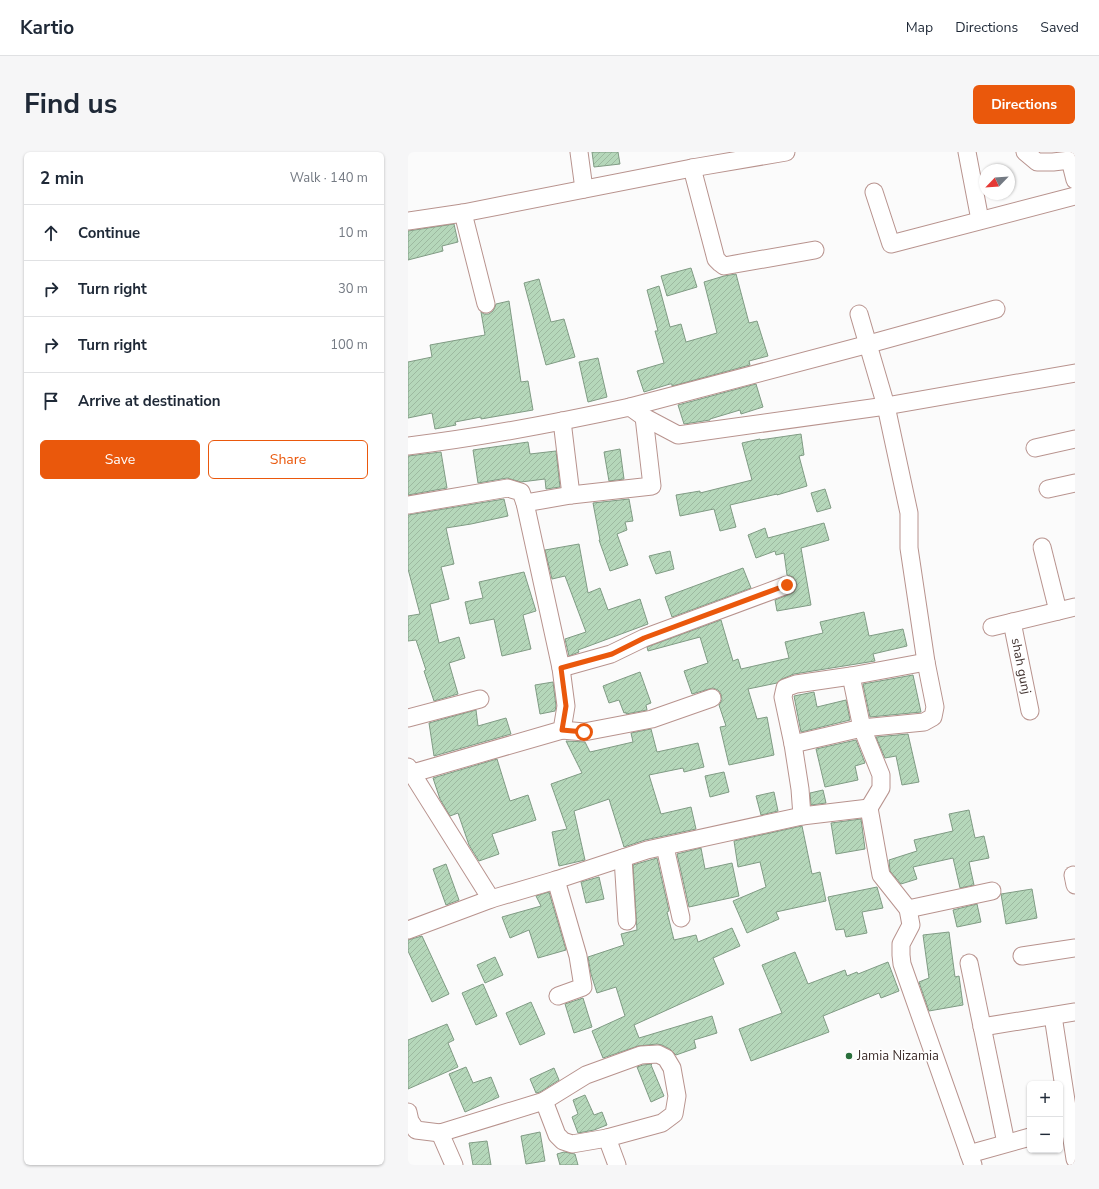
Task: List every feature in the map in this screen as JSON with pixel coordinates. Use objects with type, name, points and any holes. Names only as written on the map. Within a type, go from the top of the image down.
[{"type":"street","points":[[579,152],[584,189]]},
{"type":"street","points":[[967,152],[980,220]]},
{"type":"street","points":[[1025,152],[1037,162],[1054,162],[1072,159],[1075,180]]},
{"type":"street","points":[[408,221],[780,153]]},
{"type":"street","points":[[692,168],[716,259],[724,266],[815,250]]},
{"type":"street","points":[[874,192],[891,244],[1075,196]]},
{"type":"street","points":[[463,212],[486,304]]},
{"type":"street","points":[[408,446],[460,440],[630,407],[996,309]]},
{"type":"street","points":[[794,744],[862,728],[924,722],[933,717],[934,707],[909,548],[909,513],[886,406],[859,314]]},
{"type":"street","points":[[630,407],[678,435],[886,406],[1075,373]]},
{"type":"street","points":[[525,503],[571,495],[652,486],[644,416]]},
{"type":"street","points":[[562,421],[571,495]]},
{"type":"street","points":[[1036,448],[1075,439]]},
{"type":"street","points":[[1048,490],[1075,483]]},
{"type":"street","points":[[408,505],[508,488],[522,492],[561,668],[566,706],[562,730]]},
{"type":"street","points":[[1042,547],[1058,611]]},
{"type":"street","points":[[561,668],[612,654],[644,638],[787,585]]},
{"type":"street","name":"shah gunj","points":[[992,627],[1075,607]]},
{"type":"street","name":"shah gunj","points":[[1012,622],[1030,711]]},
{"type":"street","points":[[802,816],[794,744],[783,697],[785,688],[796,684],[851,676],[926,662]]},
{"type":"street","points":[[851,676],[862,728],[881,775],[881,788],[869,808],[881,875],[908,909],[911,925],[901,944],[902,964],[971,1159],[1006,1143],[1027,1138]]},
{"type":"street","points":[[408,718],[480,698]]},
{"type":"street","points":[[491,899],[410,770],[562,730],[584,732],[652,719],[712,698]]},
{"type":"street","points":[[408,930],[491,899],[556,880],[647,850],[802,816],[869,808]]},
{"type":"street","points":[[665,847],[681,918]]},
{"type":"street","points":[[623,858],[627,921]]},
{"type":"street","points":[[556,880],[578,956],[584,987],[558,996]]},
{"type":"street","points":[[908,909],[992,891]]},
{"type":"street","points":[[1022,956],[1075,948]]},
{"type":"street","points":[[969,962],[1006,1143]]},
{"type":"street","points":[[982,1027],[1075,1012]]},
{"type":"street","points":[[1053,1016],[1065,1129],[1075,1159]]},
{"type":"street","points":[[408,1112],[410,1121],[416,1130],[440,1133],[544,1101],[586,1075],[641,1055],[658,1054],[666,1058],[672,1068],[677,1096],[674,1114],[662,1124],[607,1138],[572,1144],[563,1141],[557,1135],[544,1101]]},
{"type":"street","points":[[440,1133],[454,1165]]},
{"type":"street","points":[[607,1138],[616,1165]]},
{"type":"building","points":[[592,152],[618,152],[620,164],[594,167]]},
{"type":"building","points":[[454,224],[458,242],[442,246],[443,251],[408,260],[408,231]]},
{"type":"building","points":[[691,268],[697,287],[667,296],[661,276]]},
{"type":"building","points":[[736,274],[749,323],[757,321],[768,356],[749,361],[750,365],[672,386],[672,384],[670,384],[644,392],[637,371],[664,363],[655,331],[658,331],[647,290],[659,286],[670,327],[681,324],[686,342],[717,333],[704,282]]},
{"type":"building","points":[[539,279],[551,322],[564,319],[575,357],[546,365],[524,283]]},
{"type":"building","points":[[509,301],[521,382],[528,381],[533,410],[455,422],[456,425],[435,429],[432,413],[408,418],[408,362],[432,357],[430,345],[485,335],[481,312],[484,314],[489,314],[493,311],[496,304]]},
{"type":"building","points":[[598,358],[607,397],[588,402],[579,362]]},
{"type":"building","points":[[756,384],[763,407],[741,414],[740,410],[710,420],[684,424],[678,405]]},
{"type":"building","points":[[801,434],[804,455],[799,456],[807,486],[777,495],[730,505],[736,527],[720,531],[714,509],[680,516],[676,495],[700,491],[700,493],[752,480],[742,443],[760,439]]},
{"type":"building","points":[[528,442],[530,454],[556,451],[560,487],[546,489],[545,479],[521,482],[507,478],[478,483],[473,450]]},
{"type":"building","points":[[620,449],[624,479],[609,481],[604,452]]},
{"type":"building","points":[[441,452],[447,488],[408,495],[408,456]]},
{"type":"building","points":[[825,489],[831,508],[817,512],[811,493]]},
{"type":"building","points":[[504,499],[508,516],[446,528],[454,564],[441,567],[449,599],[430,604],[439,643],[459,637],[465,658],[449,663],[458,694],[434,701],[416,640],[408,641],[408,616],[420,614],[408,569],[408,515]]},
{"type":"building","points":[[629,499],[633,521],[625,522],[627,530],[617,534],[628,565],[610,571],[599,540],[593,503]]},
{"type":"building","points":[[824,523],[829,540],[801,548],[811,605],[777,611],[775,600],[794,592],[797,586],[796,581],[793,577],[787,575],[784,553],[776,555],[775,551],[756,558],[748,535],[765,528],[768,538]]},
{"type":"building","points":[[579,544],[588,593],[600,588],[608,610],[640,599],[648,624],[578,650],[579,652],[569,656],[565,639],[586,632],[565,576],[552,579],[545,550]]},
{"type":"building","points":[[670,551],[674,569],[656,574],[649,556]]},
{"type":"building","points":[[743,568],[751,588],[672,617],[665,597]]},
{"type":"building","points":[[524,572],[536,611],[523,615],[531,649],[502,656],[494,619],[470,624],[465,602],[483,598],[479,582]]},
{"type":"building","points":[[864,612],[869,636],[903,629],[907,646],[873,654],[875,661],[794,674],[777,683],[748,689],[757,719],[767,717],[774,755],[729,765],[720,727],[726,726],[719,705],[722,700],[721,694],[718,690],[713,688],[692,694],[684,671],[708,663],[700,637],[648,651],[647,647],[721,620],[733,661],[738,659],[741,669],[789,658],[785,642],[823,633],[820,622]]},
{"type":"building","points":[[640,672],[651,703],[646,705],[647,710],[626,714],[626,712],[624,713],[619,700],[609,703],[603,686]]},
{"type":"building","points":[[913,675],[921,712],[870,717],[863,684]]},
{"type":"building","points":[[553,682],[556,706],[555,711],[540,714],[535,685]]},
{"type":"building","points":[[814,692],[817,707],[846,700],[850,720],[801,732],[794,696]]},
{"type":"building","points":[[476,710],[478,726],[506,718],[511,734],[434,756],[429,723]]},
{"type":"building","points":[[651,729],[657,752],[698,743],[704,767],[684,772],[683,768],[649,775],[661,814],[691,807],[696,829],[645,840],[624,847],[609,799],[574,811],[585,860],[559,866],[552,832],[567,829],[551,784],[582,773],[566,741],[585,742],[590,752],[633,742],[631,733]]},
{"type":"building","points":[[908,734],[919,782],[902,785],[896,756],[885,758],[876,737]]},
{"type":"building","points":[[856,740],[865,763],[855,766],[858,780],[825,787],[816,749]]},
{"type":"building","points":[[497,759],[510,801],[528,795],[536,820],[492,834],[499,854],[479,861],[469,845],[458,813],[450,816],[440,799],[433,778]]},
{"type":"building","points":[[724,772],[729,792],[710,797],[705,776]]},
{"type":"building","points":[[823,790],[826,803],[811,805],[810,793]]},
{"type":"building","points":[[774,792],[778,811],[761,815],[756,796]]},
{"type":"building","points":[[969,810],[975,838],[984,836],[989,858],[969,862],[974,885],[960,888],[953,858],[913,867],[917,879],[901,884],[890,871],[889,860],[917,851],[914,840],[953,831],[949,814]]},
{"type":"building","points":[[861,819],[865,849],[836,854],[831,823]]},
{"type":"building","points":[[802,826],[812,874],[820,872],[826,901],[776,912],[779,919],[747,933],[733,901],[766,887],[760,862],[738,867],[734,841]]},
{"type":"building","points":[[701,848],[705,869],[732,863],[739,896],[689,907],[677,854]]},
{"type":"building","points":[[657,858],[674,940],[696,935],[698,942],[732,928],[740,946],[713,958],[724,984],[634,1025],[639,1038],[712,1016],[717,1033],[694,1040],[696,1048],[676,1055],[670,1049],[657,1044],[638,1046],[603,1058],[592,1031],[625,1016],[616,987],[597,993],[591,974],[588,957],[624,945],[621,934],[637,930],[633,865]]},
{"type":"building","points":[[446,864],[459,900],[446,905],[433,869]]},
{"type":"building","points":[[599,877],[604,899],[586,903],[581,882]]},
{"type":"building","points":[[877,887],[883,908],[862,912],[867,933],[846,937],[844,929],[836,930],[828,897]]},
{"type":"building","points":[[1032,889],[1037,918],[1006,924],[1001,894]]},
{"type":"building","points":[[549,892],[566,950],[538,958],[529,930],[510,938],[502,917],[541,906],[536,896]]},
{"type":"building","points":[[977,904],[981,922],[957,927],[953,910]]},
{"type":"building","points":[[949,932],[955,977],[959,976],[963,1005],[929,1011],[919,982],[929,978],[923,935]]},
{"type":"building","points":[[422,936],[449,994],[432,1002],[408,951],[408,940]]},
{"type":"building","points":[[795,952],[808,984],[845,970],[847,976],[857,972],[858,974],[888,962],[899,991],[881,998],[879,993],[823,1016],[829,1032],[751,1061],[739,1029],[782,1013],[762,965]]},
{"type":"building","points":[[495,957],[503,975],[485,983],[477,965]]},
{"type":"building","points":[[483,984],[497,1016],[476,1025],[462,993]]},
{"type":"building","points":[[583,998],[592,1027],[574,1033],[565,1004]]},
{"type":"building","points":[[531,1002],[545,1034],[520,1045],[506,1013]]},
{"type":"building","points":[[447,1024],[454,1040],[448,1043],[458,1067],[408,1089],[408,1040]]},
{"type":"building","points":[[652,1064],[651,1065],[664,1096],[651,1102],[637,1067]]},
{"type":"building","points":[[466,1067],[473,1083],[491,1077],[499,1097],[465,1112],[449,1074]]},
{"type":"building","points":[[554,1068],[559,1080],[536,1093],[530,1079]]},
{"type":"building","points":[[585,1095],[594,1115],[602,1112],[607,1125],[594,1130],[578,1133],[572,1117],[578,1114],[573,1100]]},
{"type":"building","points":[[540,1132],[545,1161],[526,1164],[521,1136]]},
{"type":"building","points":[[487,1141],[491,1165],[473,1165],[469,1143]]},
{"type":"building","points":[[564,1152],[575,1154],[578,1165],[560,1165],[557,1154]]},
{"type":"place","name":"Jamia Nizamia","points":[[849,1056]]},
{"type":"route","points":[[584,732],[562,730],[566,706],[561,668],[612,654],[644,638],[787,585]]}]
